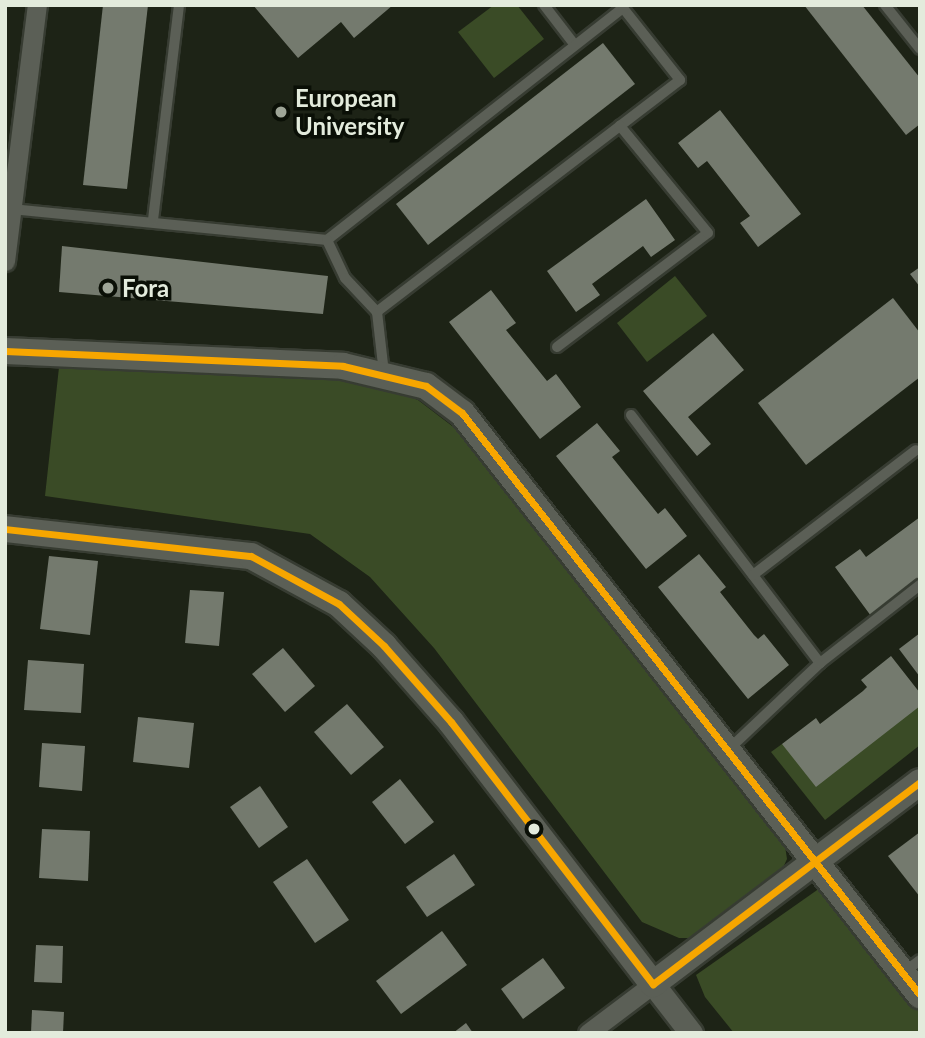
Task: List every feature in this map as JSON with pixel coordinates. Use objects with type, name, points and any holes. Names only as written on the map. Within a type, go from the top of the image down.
[{"type":"main road","points":[[5,351],[343,366],[384,373],[426,386],[462,413],[817,862],[911,967],[920,995]]},
{"type":"main road","points":[[5,529],[251,556],[339,604],[384,646],[451,722],[653,984],[920,782]]},
{"type":"street","points":[[5,261],[37,5]]},
{"type":"street","points":[[588,1033],[653,984],[691,1033]]},
{"type":"lane","points":[[153,220],[179,5]]},
{"type":"lane","points":[[544,5],[574,44]]},
{"type":"lane","points":[[885,5],[920,49]]},
{"type":"lane","points":[[11,209],[153,220],[327,240],[623,8],[681,80],[377,312]]},
{"type":"lane","points":[[557,347],[708,233],[620,126]]},
{"type":"lane","points":[[327,240],[345,278],[377,312],[384,373]]},
{"type":"lane","points":[[631,415],[820,663]]},
{"type":"lane","points":[[753,575],[916,450]]},
{"type":"lane","points":[[727,750],[820,663],[920,585]]},
{"type":"green space","points":[[494,5],[517,5],[544,39],[494,78],[458,32]]},
{"type":"green space","points":[[675,276],[707,316],[647,362],[617,323]]},
{"type":"green space","points":[[60,358],[367,380],[418,400],[473,442],[784,839],[787,859],[781,872],[695,938],[679,938],[642,922],[434,648],[370,577],[310,534],[45,496]]},
{"type":"green space","points":[[920,706],[920,745],[825,820],[771,752],[782,744]]},
{"type":"green space","points":[[820,888],[835,898],[920,1009],[920,1033],[734,1033],[705,997],[696,975]]},
{"type":"building","points":[[103,5],[148,5],[127,189],[83,185]]},
{"type":"building","points":[[253,5],[393,5],[354,38],[341,22],[298,58]]},
{"type":"building","points":[[804,5],[862,5],[920,78],[920,124],[906,135]]},
{"type":"building","points":[[603,43],[635,84],[428,245],[396,204]]},
{"type":"building","points":[[720,110],[801,214],[758,247],[740,223],[750,216],[707,161],[698,168],[678,143]]},
{"type":"building","points":[[646,199],[675,240],[651,257],[643,246],[592,284],[600,295],[576,312],[547,271]]},
{"type":"building","points":[[62,246],[328,276],[323,314],[59,292]]},
{"type":"building","points":[[920,267],[920,287],[910,274]]},
{"type":"building","points":[[491,290],[516,323],[506,330],[547,381],[556,374],[581,407],[540,439],[449,322]]},
{"type":"building","points":[[893,298],[920,333],[920,377],[806,465],[758,403]]},
{"type":"building","points":[[713,333],[744,370],[688,417],[711,444],[697,456],[643,391]]},
{"type":"building","points":[[597,423],[620,451],[612,457],[658,514],[665,508],[687,536],[646,569],[556,456]]},
{"type":"building","points":[[920,517],[920,579],[871,616],[835,567],[860,549],[866,557]]},
{"type":"building","points":[[699,554],[726,587],[720,592],[754,635],[758,639],[764,634],[789,665],[748,699],[658,587]]},
{"type":"building","points":[[49,556],[98,561],[90,635],[40,629]]},
{"type":"building","points":[[190,590],[224,592],[219,646],[185,643]]},
{"type":"building","points":[[920,633],[920,677],[899,649]]},
{"type":"building","points":[[283,648],[315,686],[285,712],[252,674]]},
{"type":"building","points":[[891,656],[920,693],[920,706],[816,787],[782,744],[816,718],[820,724],[863,691],[867,687],[861,680]]},
{"type":"building","points":[[28,660],[84,664],[81,713],[24,710]]},
{"type":"building","points":[[347,704],[384,747],[351,775],[314,732]]},
{"type":"building","points":[[138,717],[194,723],[189,768],[133,762]]},
{"type":"building","points":[[42,743],[85,746],[82,791],[39,787]]},
{"type":"building","points":[[400,779],[434,822],[405,844],[372,802]]},
{"type":"building","points":[[260,786],[288,827],[259,848],[230,807]]},
{"type":"building","points":[[42,829],[90,831],[88,881],[39,878]]},
{"type":"building","points":[[920,832],[920,897],[888,856]]},
{"type":"building","points":[[454,854],[475,885],[427,917],[406,887]]},
{"type":"building","points":[[307,859],[349,920],[315,943],[273,882]]},
{"type":"building","points":[[442,931],[467,965],[401,1014],[376,981]]},
{"type":"building","points":[[36,945],[63,946],[62,983],[34,982]]},
{"type":"building","points":[[543,958],[565,988],[523,1019],[501,989]]},
{"type":"building","points":[[32,1010],[64,1012],[63,1033],[31,1033]]},
{"type":"building","points":[[466,1023],[473,1033],[453,1033]]},
{"type":"transit line","points":[[5,351],[343,366],[426,386],[462,413],[920,995]]},
{"type":"transit line","points":[[5,529],[251,556],[339,604],[384,646],[451,722],[653,984],[920,782]]},
{"type":"place","name":"European University","points":[[281,112]]},
{"type":"place","name":"Fora","points":[[108,288]]}]
